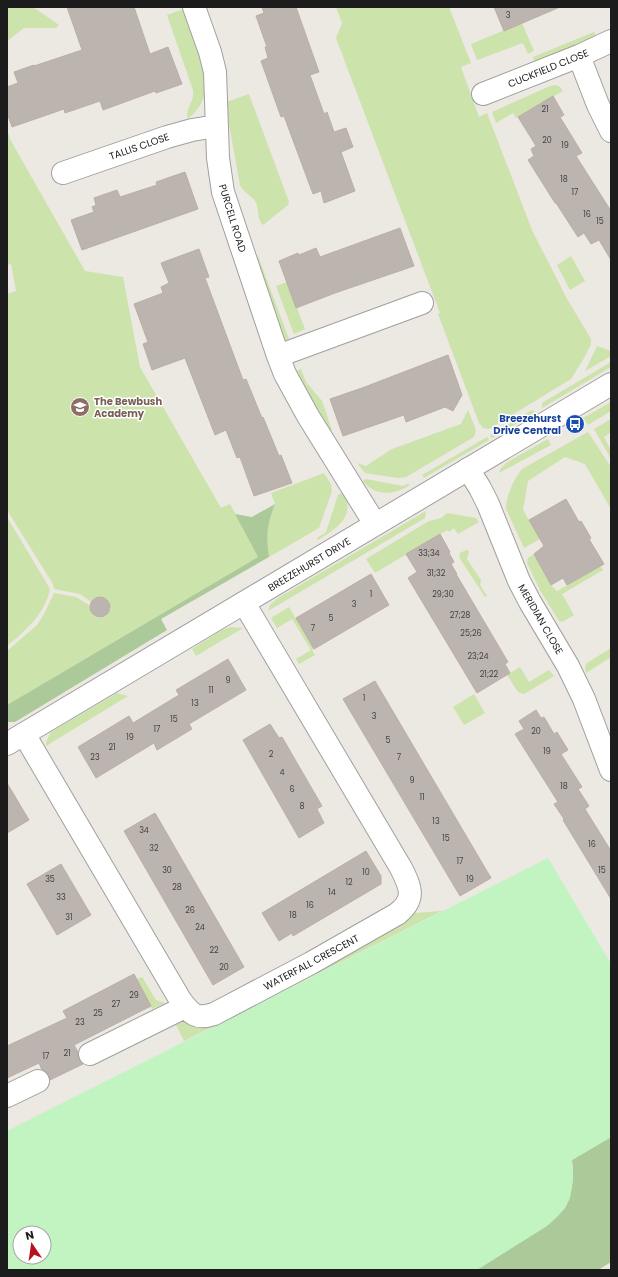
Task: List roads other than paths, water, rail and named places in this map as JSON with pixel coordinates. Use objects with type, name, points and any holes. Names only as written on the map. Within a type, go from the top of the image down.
[{"type":"street","name":"PURCELL ROAD","points":[[194,7],[213,63],[216,81],[219,169],[223,192],[278,356],[285,374],[308,416],[375,524]]},
{"type":"street","name":"CUCKFIELD CLOSE","points":[[484,94],[579,56],[611,41]]},
{"type":"street","points":[[579,56],[598,104],[611,131]]},
{"type":"street","name":"TALLIS CLOSE","points":[[63,173],[167,136],[217,126]]},
{"type":"street","points":[[278,356],[422,303]]},
{"type":"street","name":"BREEZEHURST DRIVE","points":[[15,739],[611,384]]},
{"type":"street","name":"MERIDIAN CLOSE","points":[[468,469],[488,504],[519,581],[568,666],[584,699],[611,770]]},
{"type":"street","name":"WATERFALL CRESCENT","points":[[185,1007],[191,1013],[198,1016],[214,1014],[311,963],[397,914],[407,905],[411,895],[407,879],[391,849],[244,603]]},
{"type":"street","points":[[15,739],[185,1007],[90,1054]]},
{"type":"street","points":[[7,1096],[38,1080]]},
{"type":"place","name":"The Bewbush Academy","points":[[80,407]]},
{"type":"place","name":"Breezehurst Drive Central","points":[[575,424]]}]
